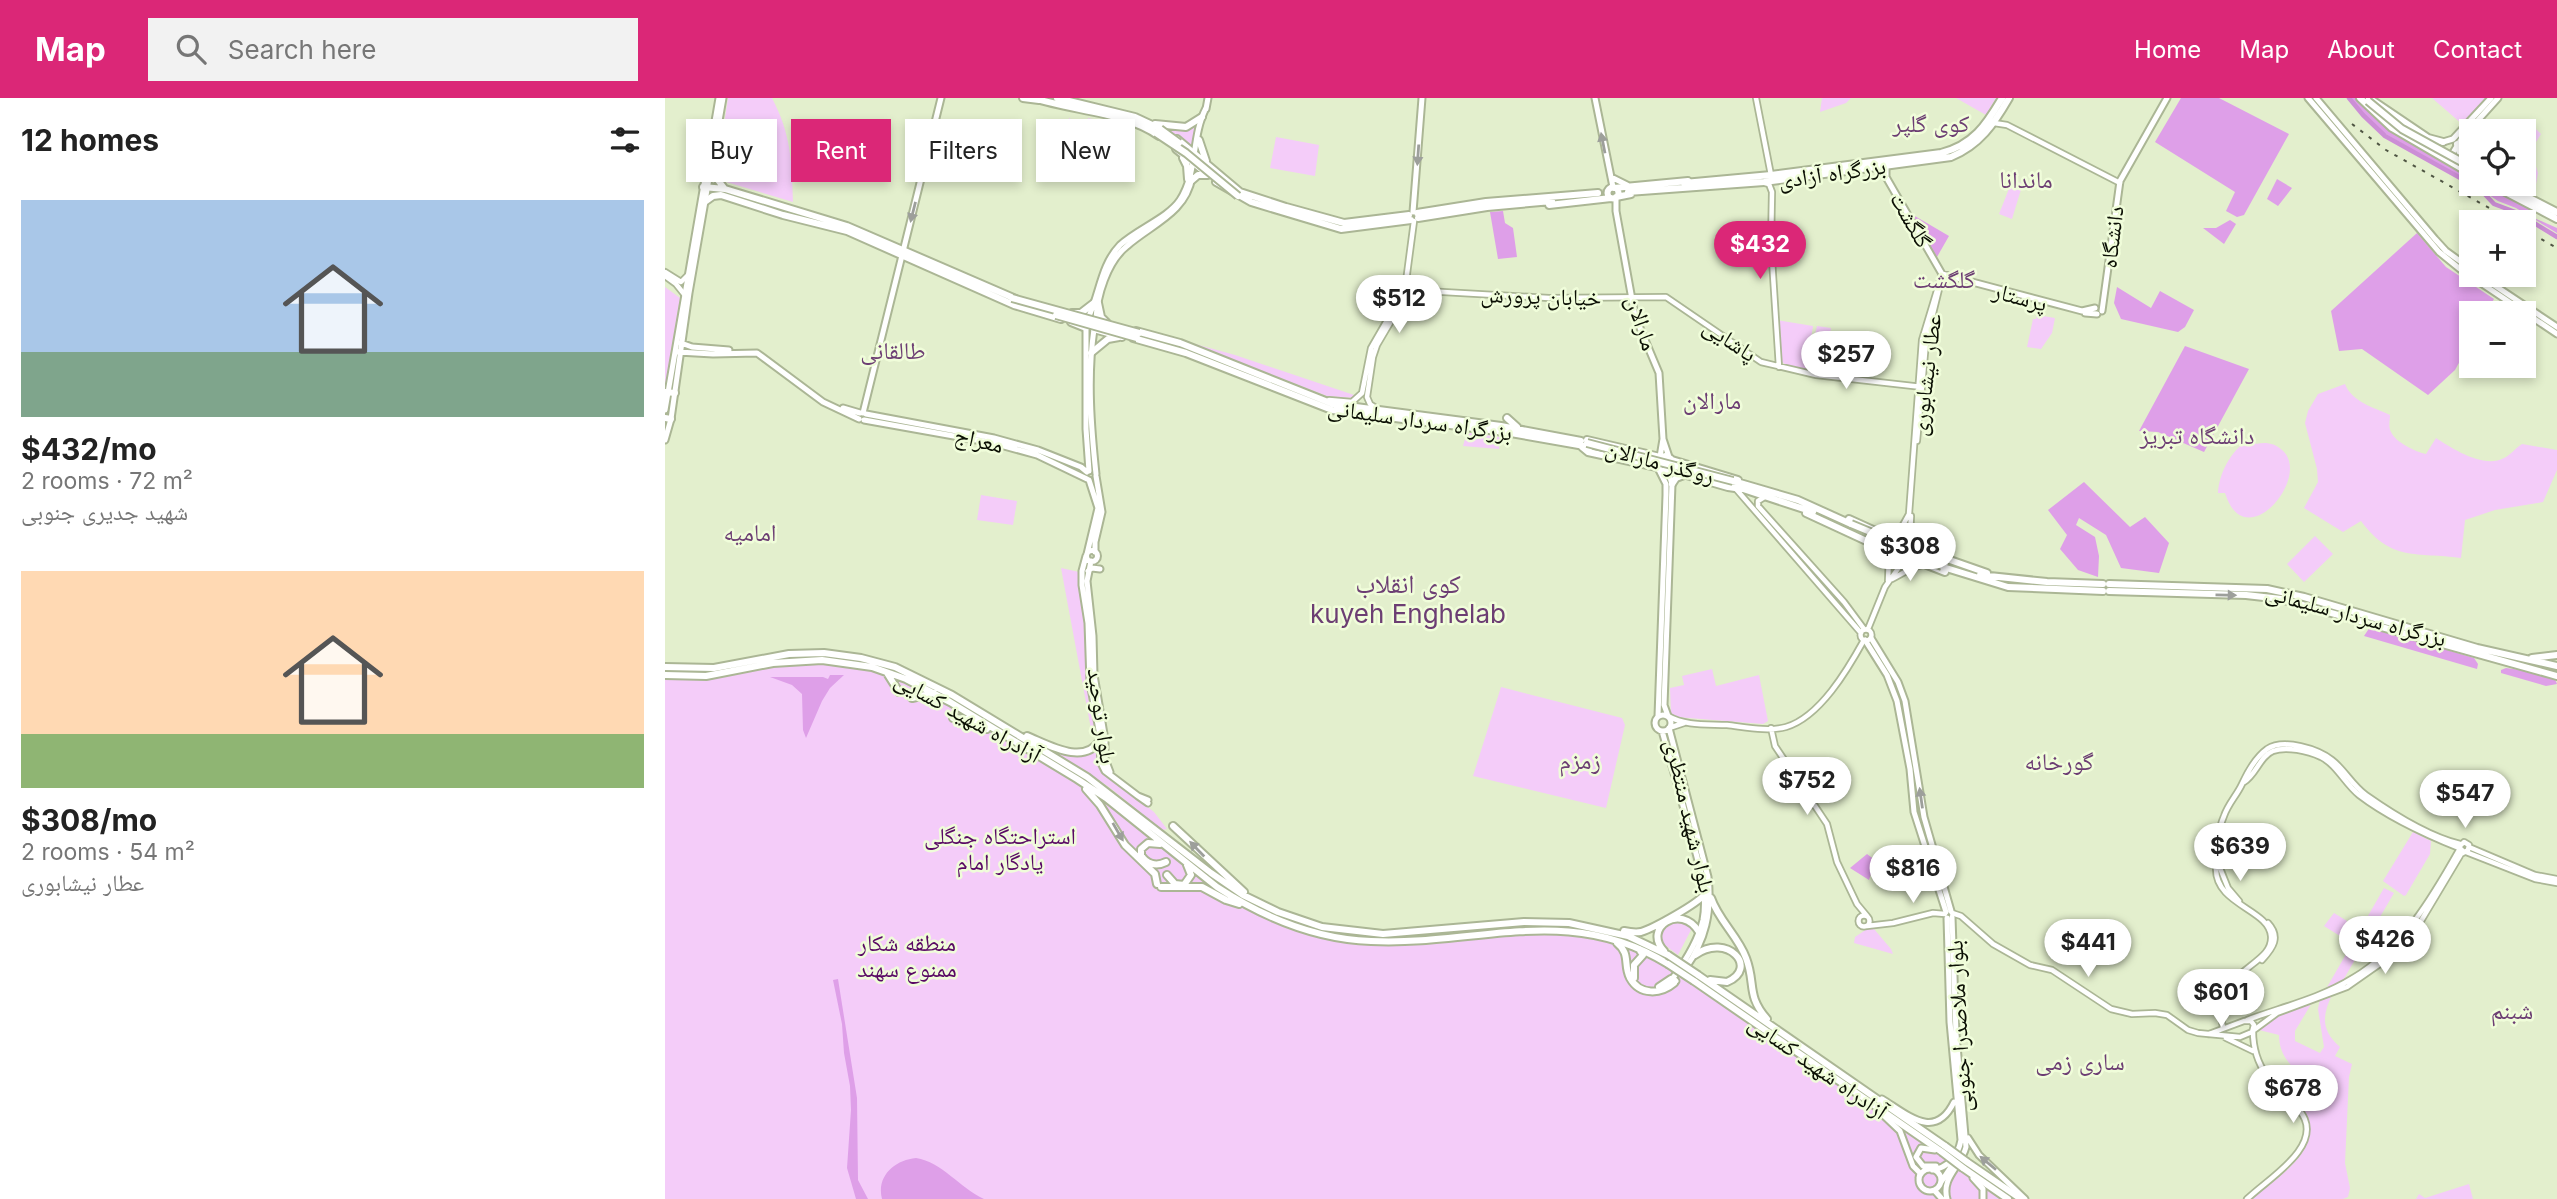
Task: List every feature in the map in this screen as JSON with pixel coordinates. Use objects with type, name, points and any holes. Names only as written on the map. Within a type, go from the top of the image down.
[{"type":"highway","points":[[1023,98],[1038,99],[1158,131],[1195,153],[1239,194]]},
{"type":"highway","points":[[1056,98],[1151,123],[1186,127],[1202,117]]},
{"type":"highway","name":"بزرگراه آزادی","points":[[1698,184],[1953,150],[1979,134],[1997,114],[2002,98]]},
{"type":"highway","name":"بزرگراه آزادی","points":[[1698,184],[1764,182],[1941,159],[1961,153],[1978,141],[2009,98]]},
{"type":"highway","points":[[2360,98],[2384,122],[2422,147],[2457,166],[2459,159]]},
{"type":"highway","points":[[2370,100],[2428,138],[2443,142]]},
{"type":"highway","points":[[2370,100],[2402,129],[2459,158]]},
{"type":"highway","points":[[1151,123],[1193,165],[1239,194],[1301,218],[1341,229],[1534,201],[1698,184]]},
{"type":"highway","points":[[1158,131],[1239,194]]},
{"type":"highway","points":[[2422,147],[2428,145],[2428,138]]},
{"type":"highway","points":[[1199,140],[1208,166]]},
{"type":"highway","points":[[2434,154],[2434,148],[2443,142]]},
{"type":"highway","points":[[2457,144],[2459,152]]},
{"type":"highway","points":[[1180,153],[1190,180],[1198,175],[1209,176]]},
{"type":"highway","points":[[716,182],[725,189]]},
{"type":"highway","points":[[1614,193],[1698,184]]},
{"type":"highway","name":"بزرگراه سردار سلیمانی","points":[[706,187],[725,189],[783,215],[837,228],[892,247],[1011,300],[1090,329],[1121,337],[1138,335],[1180,343],[1321,400],[1501,426],[1588,445]]},
{"type":"highway","points":[[706,201],[719,195],[734,195]]},
{"type":"highway","points":[[2513,196],[2557,219]]},
{"type":"highway","points":[[2528,196],[2555,210]]},
{"type":"highway","points":[[1011,300],[1138,335]]},
{"type":"highway","name":"بزرگراه سردار سلیمانی","points":[[1011,300],[1107,323],[1332,410],[1577,442]]},
{"type":"highway","points":[[1072,313],[1081,313],[1096,303],[1101,317],[1107,323],[1105,332]]},
{"type":"highway","points":[[1088,318],[1084,323],[1090,329],[1097,324],[1096,320]]},
{"type":"highway","points":[[1091,353],[1108,339],[1121,337]]},
{"type":"highway","points":[[1498,417],[1503,421],[1501,426]]},
{"type":"highway","points":[[1507,418],[1518,429]]},
{"type":"highway","points":[[1577,442],[1670,459],[1733,478],[1738,485]]},
{"type":"highway","points":[[1577,442],[1588,452],[1738,485]]},
{"type":"highway","name":"روگذر مارالان","points":[[1588,445],[1654,458],[1738,485]]},
{"type":"highway","points":[[1643,464],[1646,460],[1645,453]]},
{"type":"highway","points":[[1658,468],[1656,462],[1660,457]]},
{"type":"highway","points":[[1669,470],[1670,459]]},
{"type":"highway","points":[[1685,475],[1684,470],[1688,465]]},
{"type":"highway","points":[[1669,484],[1685,475]]},
{"type":"highway","name":"بزرگراه سردار سلیمانی","points":[[1738,485],[1766,496],[1797,503]]},
{"type":"highway","name":"بزرگراه سردار سلیمانی","points":[[1738,485],[1797,503],[1944,565],[2008,587],[2267,589],[2304,597],[2515,660]]},
{"type":"highway","points":[[1797,503],[1815,504],[1882,534],[1910,536],[1927,552],[2005,578]]},
{"type":"highway","points":[[1797,503],[1810,515],[1878,545],[1894,561],[1923,564],[1979,583],[2008,587]]},
{"type":"highway","points":[[1878,545],[1882,534]]},
{"type":"highway","points":[[1888,553],[1889,542],[1896,535]]},
{"type":"highway","points":[[1905,563],[1916,554],[1915,542]]},
{"type":"highway","points":[[1923,564],[1921,557],[1927,552]]},
{"type":"highway","name":"بزرگراه سردار سلیمانی","points":[[1944,565],[1986,577],[2106,587]]},
{"type":"highway","name":"آزادراه شهید کسایی","points":[[665,667],[714,668],[806,653],[862,658],[895,667],[920,678],[1013,731],[1111,794],[1258,906]]},
{"type":"highway","points":[[2515,660],[2557,655]]},
{"type":"highway","name":"آزادراه شهید کسایی","points":[[665,675],[722,674],[773,663],[806,660],[851,663],[886,672],[935,693],[1077,779],[1183,860]]},
{"type":"highway","points":[[2515,660],[2557,668]]},
{"type":"highway","points":[[2515,660],[2557,676]]},
{"type":"highway","points":[[886,672],[899,692]]},
{"type":"highway","points":[[912,698],[935,693]]},
{"type":"highway","points":[[953,718],[967,719],[1013,740]]},
{"type":"highway","points":[[1013,731],[1079,754],[1090,751],[1100,740]]},
{"type":"highway","points":[[1077,779],[1100,805],[1125,845],[1155,874],[1159,886],[1202,887],[1226,900],[1258,906]]},
{"type":"highway","points":[[1173,826],[1258,906]]},
{"type":"highway","points":[[1162,844],[1148,843],[1141,849],[1140,855],[1155,865],[1166,862]]},
{"type":"highway","points":[[1183,860],[1217,887],[1258,906],[1301,921],[1365,934],[1404,934],[1546,922],[1577,924],[1649,944],[1668,955]]},
{"type":"highway","points":[[1167,875],[1175,884],[1187,883],[1191,875],[1183,860]]},
{"type":"highway","points":[[1605,933],[1641,932],[1708,896],[1748,961],[1753,1000],[1773,1026]]},
{"type":"highway","points":[[1696,978],[1668,955],[1657,940],[1664,923],[1676,918],[1690,921],[1699,932]]},
{"type":"highway","points":[[1605,933],[1696,978],[1727,982],[1737,976],[1741,967],[1737,955],[1726,948],[1713,947],[1695,955]]},
{"type":"highway","points":[[1605,933],[1625,951],[1629,976],[1643,990],[1658,991],[1674,980]]},
{"type":"highway","points":[[1637,948],[1643,952],[1633,970],[1639,984],[1658,988],[1674,980]]},
{"type":"highway","points":[[1640,959],[1661,959]]},
{"type":"highway","name":"آزادراه شهید کسایی","points":[[1696,978],[1773,1026],[1943,1149]]},
{"type":"highway","name":"آزادراه شهید کسایی","points":[[1696,978],[1873,1105],[1943,1149]]},
{"type":"highway","points":[[1943,1149],[2008,1199]]},
{"type":"highway","points":[[1965,1165],[2023,1199]]},
{"type":"main road","points":[[718,119],[721,98]]},
{"type":"main road","points":[[863,416],[941,98]]},
{"type":"main road","points":[[1088,318],[1117,257],[1128,245],[1185,200],[1208,98]]},
{"type":"main road","points":[[1379,409],[1372,406],[1368,398],[1377,345],[1408,290],[1422,98]]},
{"type":"main road","name":"مارالان","points":[[1595,98],[1632,297],[1640,331],[1659,373],[1663,439]]},
{"type":"main road","points":[[1756,98],[1771,175]]},
{"type":"main road","name":"دانشگاه","points":[[2098,310],[2106,291],[2120,183],[2169,98]]},
{"type":"main road","points":[[2308,98],[2435,239],[2459,259]]},
{"type":"main road","points":[[2316,98],[2439,252],[2557,334]]},
{"type":"main road","points":[[2443,142],[2453,139],[2491,98]]},
{"type":"main road","points":[[2447,162],[2457,144],[2498,98]]},
{"type":"main road","points":[[1195,153],[1194,146],[1206,108]]},
{"type":"main road","points":[[1997,114],[2007,125],[2120,183]]},
{"type":"main road","points":[[1997,114],[2007,125]]},
{"type":"main road","name":"گلگشت","points":[[1886,166],[1886,177],[1942,275]]},
{"type":"main road","points":[[1610,177],[1614,193]]},
{"type":"main road","points":[[682,322],[687,275],[707,182]]},
{"type":"main road","points":[[1764,182],[1769,184],[1772,192],[1771,244],[1779,367]]},
{"type":"main road","points":[[665,410],[706,201],[706,187]]},
{"type":"main road","points":[[665,274],[681,282],[687,275]]},
{"type":"main road","points":[[665,274],[684,295]]},
{"type":"main road","name":"پرستار","points":[[1942,275],[2057,307],[2098,310]]},
{"type":"main road","name":"پرستار","points":[[1942,275],[2086,311],[2098,310]]},
{"type":"main road","name":"عطار نیشابوری","points":[[1910,536],[1923,333],[1942,275]]},
{"type":"main road","points":[[1321,400],[1352,402],[1360,396],[1371,348],[1403,296],[1409,276]]},
{"type":"main road","points":[[2497,287],[2557,327]]},
{"type":"main road","name":"خیابان پرورش","points":[[1408,290],[1549,298],[1632,297]]},
{"type":"main road","name":"پاشایی","points":[[1632,297],[1666,296],[1761,362],[1816,375],[1920,387]]},
{"type":"main road","points":[[1096,303],[1096,320]]},
{"type":"main road","name":"بلوار توحید","points":[[1090,329],[1086,436],[1098,508],[1082,576],[1101,763],[1111,775]]},
{"type":"main road","name":"معراج","points":[[679,342],[692,349]]},
{"type":"main road","name":"بلوار توحید","points":[[1088,557],[1097,558],[1094,542],[1103,512],[1091,475],[1089,342]]},
{"type":"main road","name":"معراج","points":[[678,352],[692,349],[760,350],[824,399],[863,416],[993,443],[1037,455],[1072,472],[1091,475]]},
{"type":"main road","name":"عطار نیشابوری","points":[[1896,535],[1909,514],[1920,387]]},
{"type":"main road","points":[[665,440],[669,393]]},
{"type":"main road","points":[[1360,396],[1363,401],[1368,398]]},
{"type":"main road","name":"معراج","points":[[863,416],[994,438],[1038,450],[1078,466],[1091,475]]},
{"type":"main road","points":[[1660,457],[1663,439]]},
{"type":"main road","points":[[1663,439],[1670,459]]},
{"type":"main road","points":[[1072,472],[1078,466],[1089,463]]},
{"type":"main road","name":"بلوار شهید منتظری","points":[[1658,468],[1669,484]]},
{"type":"main road","name":"بلوار شهید منتظری","points":[[1658,716],[1665,616],[1669,470]]},
{"type":"main road","points":[[1685,723],[1661,731],[1655,724],[1658,716],[1663,715],[1685,723],[1772,728],[1787,727],[1798,722],[1822,702],[1871,632],[1864,630],[1738,485]]},
{"type":"main road","points":[[1766,496],[1758,501],[1758,506],[1844,602],[1864,630],[1866,639]]},
{"type":"main road","points":[[1888,553],[1888,582]]},
{"type":"main road","name":"بلوار توحید","points":[[1088,557],[1096,700],[1105,740],[1105,759],[1111,775]]},
{"type":"main road","points":[[1864,630],[1888,582],[1905,563]]},
{"type":"main road","points":[[1888,582],[1923,564]]},
{"type":"main road","points":[[1087,574],[1091,568],[1100,569]]},
{"type":"main road","name":"بلوار ملاصدرا جنوبی","points":[[1866,639],[1898,682],[1905,701],[1924,817],[1950,917],[1964,1120],[1962,1133]]},
{"type":"main road","name":"بلوار شهید منتظری","points":[[1663,659],[1664,705],[1668,716]]},
{"type":"main road","points":[[1668,716],[1671,724],[1669,729]]},
{"type":"main road","points":[[1772,728],[1775,746],[1826,824],[1837,862],[1857,904],[1868,917],[1867,926]]},
{"type":"main road","name":"بلوار شهید منتظری","points":[[1669,729],[1708,877],[1706,929],[1695,955],[1674,980]]},
{"type":"main road","name":"بلوار شهید منتظری","points":[[1661,731],[1708,896],[1699,932],[1674,980]]},
{"type":"main road","points":[[2224,1030],[2221,1008],[2226,988],[2259,958],[2271,943],[2271,937],[2266,924],[2226,894],[2218,876],[2221,825],[2243,782],[2249,779],[2267,754],[2274,751],[2303,752],[2321,757],[2333,763],[2364,794],[2417,825],[2463,849],[2557,881]]},
{"type":"main road","points":[[1111,775],[1148,802]]},
{"type":"main road","points":[[2212,1034],[2335,988],[2384,956],[2416,919],[2463,849]]},
{"type":"main road","points":[[2224,1030],[2238,1036],[2246,1036],[2277,1013],[2347,987],[2387,959],[2413,932],[2463,849]]},
{"type":"main road","points":[[1857,904],[1861,925],[1867,926],[1933,914],[1967,922]]},
{"type":"main road","points":[[1950,917],[1959,914],[1993,944],[2030,965],[2052,970],[2107,1008],[2126,1013],[2167,1015],[2188,1030],[2212,1034],[2254,1051]]},
{"type":"main road","points":[[1859,919],[1863,915],[1881,924]]},
{"type":"main road","name":"بلوار ملاصدرا جنوبی","points":[[1950,917],[1950,1021],[1955,1099],[1962,1133]]},
{"type":"main road","points":[[2248,1020],[2253,1023],[2254,1051]]},
{"type":"main road","points":[[2238,1023],[2233,1031],[2254,1051],[2268,1078],[2300,1109],[2306,1130],[2304,1142],[2296,1155],[2246,1199]]},
{"type":"main road","points":[[1861,1088],[1915,1119],[1928,1123],[1945,1116],[1955,1099]]},
{"type":"main road","points":[[1873,1105],[1900,1131],[1913,1166],[1920,1173],[1920,1185],[1924,1190],[1935,1191],[1944,1199]]},
{"type":"main road","points":[[1964,1120],[1973,1148],[2023,1199]]},
{"type":"main road","points":[[1919,1178],[1948,1162],[1962,1133]]},
{"type":"main road","points":[[1935,1191],[1961,1153],[1962,1133]]},
{"type":"main road","points":[[1944,1199],[1947,1180],[1966,1147],[1962,1133]]},
{"type":"main road","points":[[1943,1149],[1921,1148],[1917,1153],[1917,1161],[1923,1166],[1932,1167],[1948,1162]]},
{"type":"main road","points":[[1965,1165],[1984,1193],[1983,1199]]},
{"type":"main road","points":[[1913,1166],[1938,1173],[1941,1182]]},
{"type":"green space","points":[[728,98],[772,98],[783,124],[789,149],[793,202],[726,182],[777,182],[777,119],[725,119]]},
{"type":"green space","points":[[1822,98],[1851,98],[1846,103],[1820,112]]},
{"type":"green space","points":[[1956,98],[1996,98],[1986,115]]},
{"type":"green space","points":[[2432,98],[2486,98],[2467,119],[2459,119],[2459,121]]},
{"type":"green space","points":[[1200,120],[1192,147],[1162,127],[1174,128]]},
{"type":"green space","points":[[2536,129],[2541,134],[2536,142]]},
{"type":"green space","points":[[1276,137],[1319,145],[1315,176],[1270,168]]},
{"type":"green space","points":[[2012,181],[2023,183],[2012,219],[1999,214]]},
{"type":"green space","points":[[665,287],[680,298],[665,386]]},
{"type":"green space","points":[[2037,315],[2055,318],[2052,333],[2041,349],[2027,347],[2033,319],[2036,319]]},
{"type":"green space","points":[[1777,320],[1813,326],[1806,370],[1781,361]]},
{"type":"green space","points":[[1817,326],[1831,328],[1828,346],[1813,343]]},
{"type":"green space","points":[[1177,339],[1235,355],[1354,395],[1354,398],[1327,396]]},
{"type":"green space","points":[[2345,384],[2358,400],[2390,415],[2393,436],[2422,453],[2426,454],[2436,438],[2469,456],[2487,461],[2504,458],[2522,444],[2557,450],[2557,470],[2543,502],[2495,510],[2465,520],[2461,558],[2406,553],[2394,549],[2372,534],[2361,521],[2343,532],[2304,508],[2318,482],[2305,423],[2308,411],[2318,394]]},
{"type":"green space","points":[[1470,433],[1500,437],[1499,449],[1463,446]]},
{"type":"green space","points":[[2253,438],[2256,444],[2270,444],[2282,450],[2289,462],[2289,477],[2273,506],[2260,515],[2247,517],[2234,511],[2225,493],[2218,493],[2221,477],[2233,453]]},
{"type":"green space","points":[[981,495],[1017,501],[1013,525],[977,520]]},
{"type":"green space","points":[[2315,536],[2333,554],[2304,582],[2287,564]]},
{"type":"green space","points":[[1061,568],[1079,572],[1086,625],[1088,698],[1097,728],[1091,729]]},
{"type":"green space","name":"منطقه شکار ممنوع سهند","points":[[812,656],[847,659],[880,666],[943,694],[1093,786],[1223,888],[1245,902],[1291,923],[1325,932],[1392,937],[1525,926],[1574,927],[1604,933],[1646,949],[1673,963],[2015,1199],[665,1199],[665,670],[702,672]]},
{"type":"green space","points":[[1712,669],[1716,686],[1759,675],[1768,721],[1763,724],[1676,717],[1671,714],[1670,688],[1684,685],[1682,676]]},
{"type":"green space","points":[[1501,687],[1622,718],[1625,725],[1606,808],[1473,776]]},
{"type":"green space","points":[[1043,744],[1078,754],[1097,747],[1099,769],[1154,812],[1167,829],[1162,830],[1109,787]]},
{"type":"green space","points":[[2413,832],[2431,841],[2430,854],[2404,896],[2383,881]]},
{"type":"green space","points":[[2384,888],[2394,893],[2342,982],[2326,989]]},
{"type":"green space","points":[[2334,913],[2347,921],[2340,936],[2324,926]]},
{"type":"green space","points":[[1677,922],[1692,928],[1678,955],[1661,942],[1663,928]]},
{"type":"green space","points":[[1867,929],[1874,929],[1893,954],[1854,943],[1855,937]]},
{"type":"green space","points":[[2332,995],[2326,1010],[2326,1029],[2340,1047],[2335,1056],[2352,1064],[2345,1163],[2350,1188],[2348,1197],[2252,1199],[2300,1156],[2307,1143],[2309,1130],[2306,1115],[2297,1099],[2308,1081],[2284,1056],[2279,1035],[2259,1030],[2280,1012],[2313,1001],[2295,1031],[2295,1041],[2320,1053],[2324,1047],[2318,1009],[2320,999]]},
{"type":"green space","points":[[2469,1184],[2473,1199],[2416,1199],[2419,1194],[2425,1198]]},
{"type":"shaded area","points":[[2181,98],[2219,98],[2289,134],[2244,215],[2237,217],[2226,211],[2235,192],[2155,142]]},
{"type":"shaded area","points":[[2350,98],[2358,98],[2388,127],[2459,168],[2459,176],[2384,133]]},
{"type":"shaded area","points":[[2277,179],[2292,188],[2278,206],[2267,199]]},
{"type":"shaded area","points":[[2491,196],[2510,196],[2532,207],[2533,210],[2519,210]]},
{"type":"shaded area","points":[[1503,211],[1505,223],[1513,228],[1517,257],[1498,259],[1490,212]]},
{"type":"shaded area","points":[[1908,212],[1949,236],[1937,257]]},
{"type":"shaded area","points":[[2536,219],[2557,228],[2557,233],[2536,220]]},
{"type":"shaded area","points":[[2230,220],[2236,224],[2224,244],[2203,228],[2216,228]]},
{"type":"shaded area","points":[[2417,233],[2446,267],[2459,276],[2459,287],[2476,287],[2494,299],[2459,301],[2459,363],[2455,370],[2428,395],[2362,349],[2339,351],[2331,311]]},
{"type":"shaded area","points":[[2117,287],[2151,308],[2160,291],[2194,310],[2185,327],[2178,332],[2121,319],[2114,303]]},
{"type":"shaded area","points":[[2185,346],[2249,369],[2204,452],[2158,432],[2139,431]]},
{"type":"shaded area","points":[[2084,482],[2130,527],[2145,517],[2169,543],[2159,573],[2121,568],[2106,535],[2079,518],[2076,525],[2095,537],[2099,556],[2098,577],[2078,570],[2060,549],[2067,535],[2048,510]]},
{"type":"shaded area","points":[[2370,627],[2474,658],[2478,664],[2477,669],[2364,636]]},
{"type":"shaded area","points":[[2506,668],[2554,677],[2557,684],[2546,686],[2501,673],[2501,670]]},
{"type":"shaded area","points":[[830,675],[844,675],[830,688],[822,701],[806,738],[803,730],[802,694],[792,685],[770,677],[828,679]]},
{"type":"shaded area","points":[[1867,854],[1875,860],[1869,880],[1850,868]]},
{"type":"shaded area","points":[[838,979],[857,1098],[858,1180],[868,1199],[856,1199],[847,1168],[850,1086],[833,980]]},
{"type":"shaded area","points":[[916,1158],[943,1170],[984,1199],[882,1199],[882,1183],[889,1171],[901,1162]]},
{"type":"waterway","points":[[2349,98],[2385,136],[2480,189],[2494,204],[2518,213],[2557,237]]},
{"type":"tunnel","points":[[1598,193],[1618,190]]},
{"type":"railway","points":[[2352,124],[2386,150],[2493,210]]},
{"type":"railway","points":[[2536,236],[2557,248]]},
{"type":"district","name":"کوی گلپر","points":[[1931,124]]},
{"type":"district","name":"ماندانا","points":[[2026,180]]},
{"type":"district","name":"گلگشت","points":[[1944,280]]},
{"type":"district","name":"طالقانی","points":[[893,351]]},
{"type":"district","name":"مارالان","points":[[1712,401]]},
{"type":"district","name":"دانشگاه تبریز","points":[[2197,436]]},
{"type":"district","name":"امامیه","points":[[750,533]]},
{"type":"district","name":"کوی انقلاب kuyeh Enghelab","points":[[1408,599]]},
{"type":"district","name":"زمزم","points":[[1580,761]]},
{"type":"district","name":"گورخانه","points":[[2059,762]]},
{"type":"district","name":"شبنم","points":[[2512,1011]]},
{"type":"district","name":"ساری زمی","points":[[2080,1062]]},
{"type":"park label","name":"استراحتگاه جنگلی یادگار امام","points":[[1000,849]]}]
